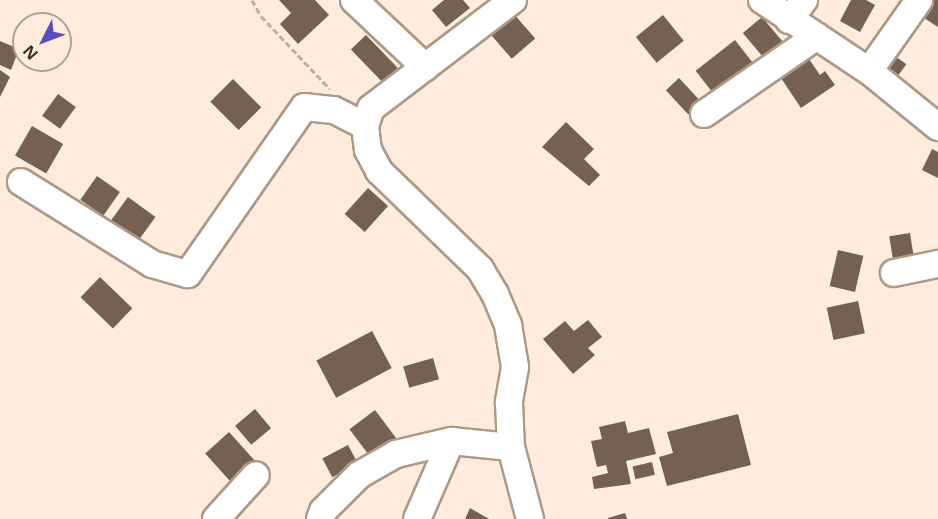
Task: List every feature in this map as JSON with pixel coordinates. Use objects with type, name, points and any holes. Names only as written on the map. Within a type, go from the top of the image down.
[{"type":"street","points":[[354,0],[425,67]]},
{"type":"street","points":[[354,121],[513,0]]},
{"type":"street","points":[[762,0],[797,10],[817,36],[869,71],[938,128]]},
{"type":"street","points":[[869,71],[919,0]]},
{"type":"street","points":[[704,114],[817,36]]},
{"type":"street","points":[[21,182],[152,264],[188,274],[304,107],[354,121],[379,171],[480,269],[495,294],[508,325],[515,366],[509,402],[511,447],[530,519]]},
{"type":"street","points":[[894,273],[938,264]]},
{"type":"street","points":[[320,519],[323,511],[358,475],[396,454],[451,441],[511,447]]},
{"type":"street","points":[[417,519],[451,441]]},
{"type":"street","points":[[216,519],[256,476]]},
{"type":"path","points":[[252,0],[261,16],[333,92],[354,121]]},
{"type":"building","points":[[279,0],[315,0],[329,15],[298,44],[280,24],[291,13]]},
{"type":"building","points":[[444,0],[463,0],[470,8],[446,27],[432,10]]},
{"type":"building","points":[[851,0],[866,0],[875,5],[860,32],[840,21]]},
{"type":"building","points":[[931,0],[938,0],[938,27],[921,16]]},
{"type":"building","points":[[507,6],[535,38],[512,59],[484,26]]},
{"type":"building","points":[[663,15],[684,41],[657,63],[636,37]]},
{"type":"building","points":[[762,17],[784,44],[765,60],[743,33]]},
{"type":"building","points":[[366,35],[401,71],[386,86],[351,50]]},
{"type":"building","points":[[735,40],[755,66],[716,97],[696,71]]},
{"type":"building","points":[[0,41],[12,46],[12,67],[11,70],[0,65]]},
{"type":"building","points":[[891,53],[906,64],[895,80],[879,69]]},
{"type":"building","points":[[807,56],[820,75],[825,71],[835,85],[801,108],[779,75]]},
{"type":"building","points":[[0,70],[10,77],[0,97]]},
{"type":"building","points":[[679,78],[702,102],[688,114],[666,90]]},
{"type":"building","points":[[233,79],[261,107],[239,130],[210,102]]},
{"type":"building","points":[[58,94],[76,107],[60,129],[42,116]]},
{"type":"building","points":[[566,122],[594,149],[584,159],[600,175],[589,186],[542,147]]},
{"type":"building","points":[[32,126],[63,144],[46,173],[15,155]]},
{"type":"building","points":[[932,149],[938,152],[938,178],[922,170]]},
{"type":"building","points":[[97,176],[120,192],[103,216],[80,200]]},
{"type":"building","points":[[368,188],[388,206],[365,232],[345,214]]},
{"type":"building","points":[[128,197],[156,217],[138,241],[110,221]]},
{"type":"building","points":[[910,233],[914,259],[893,262],[889,236]]},
{"type":"building","points":[[838,250],[863,256],[855,292],[830,286]]},
{"type":"building","points":[[100,277],[132,308],[113,328],[81,297]]},
{"type":"building","points":[[858,301],[865,333],[834,340],[827,308]]},
{"type":"building","points":[[588,320],[602,337],[588,348],[595,355],[573,374],[543,339],[565,321],[574,331]]},
{"type":"building","points":[[372,331],[392,368],[336,398],[316,361]]},
{"type":"building","points":[[433,358],[439,379],[409,388],[403,367]]},
{"type":"building","points":[[255,409],[271,428],[251,445],[235,426]]},
{"type":"building","points":[[375,410],[397,439],[371,458],[349,429]]},
{"type":"building","points":[[738,414],[751,465],[667,486],[659,457],[673,453],[667,432]]},
{"type":"building","points":[[625,421],[628,433],[649,428],[656,454],[626,461],[631,484],[594,489],[592,477],[608,473],[606,465],[597,467],[591,441],[602,439],[599,427]]},
{"type":"building","points":[[229,432],[256,462],[232,483],[205,453]]},
{"type":"building","points":[[348,445],[358,464],[332,477],[322,459]]},
{"type":"building","points":[[652,462],[655,475],[635,479],[633,466]]},
{"type":"building","points":[[470,508],[489,519],[465,519]]},
{"type":"building","points":[[625,513],[627,519],[608,519],[608,518]]}]
